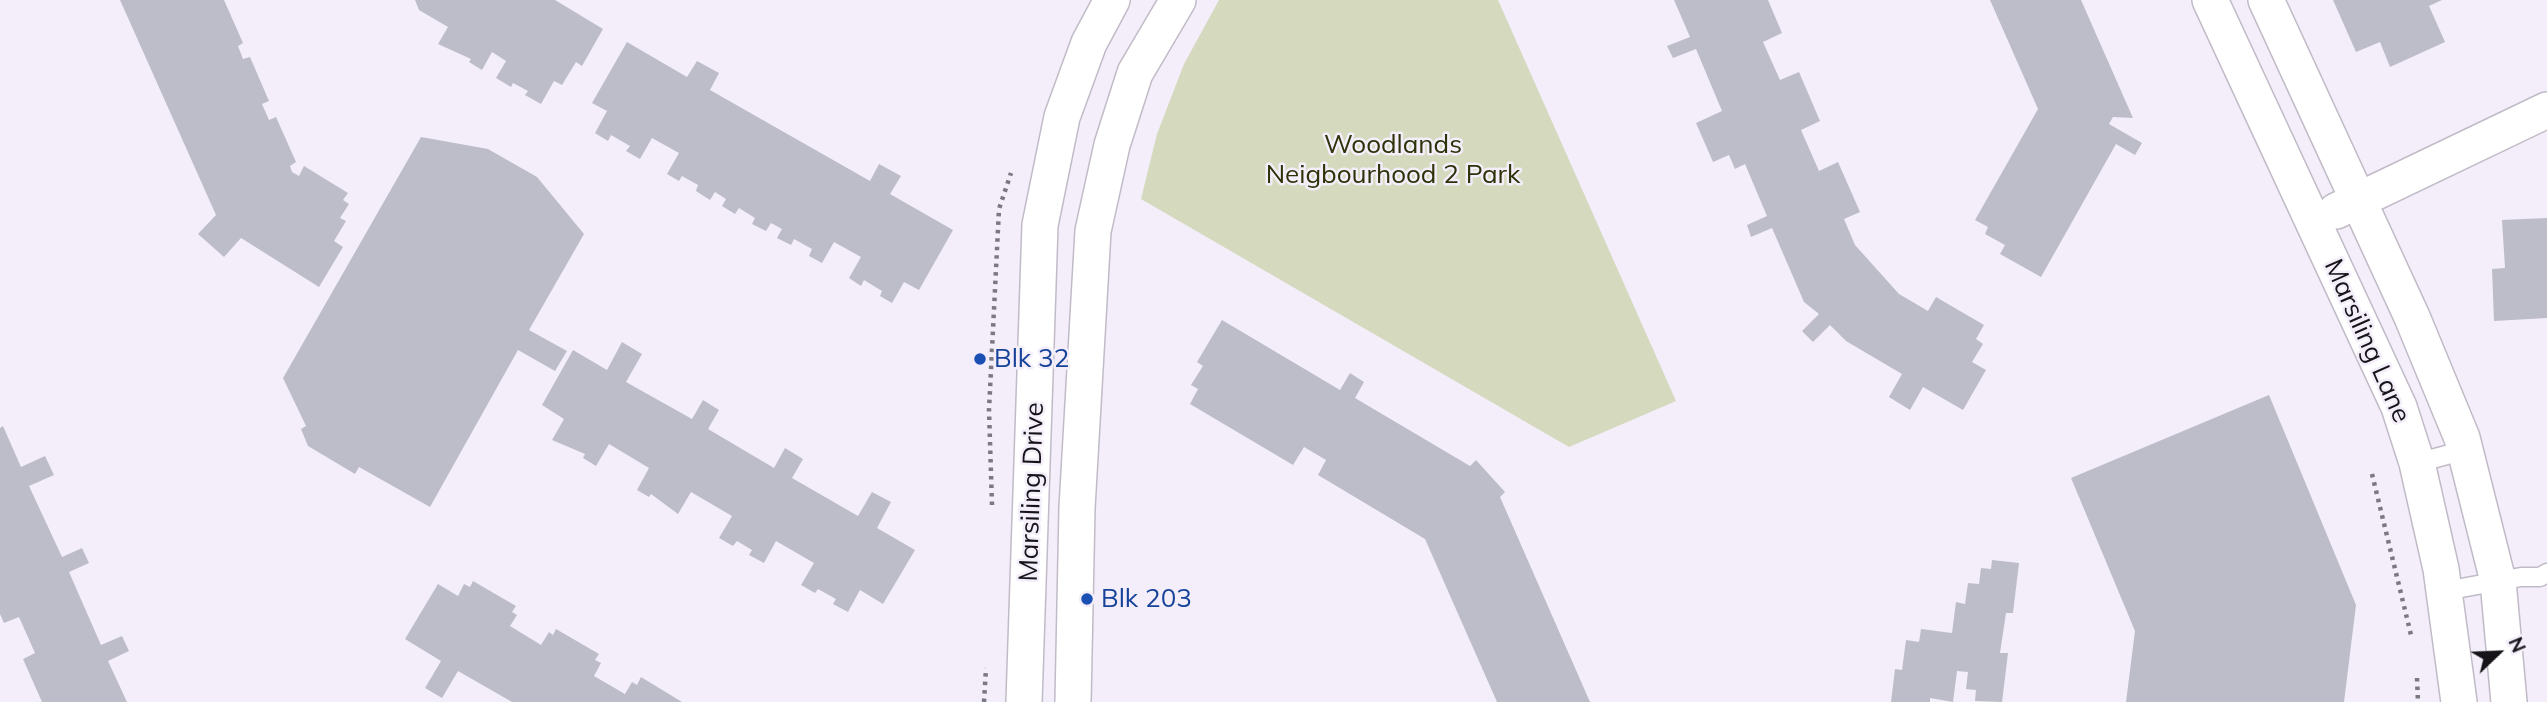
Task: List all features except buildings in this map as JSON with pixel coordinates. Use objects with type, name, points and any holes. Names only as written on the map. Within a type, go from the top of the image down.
[{"type":"street","name":"Marsiling Drive","points":[[1024,702],[1041,225],[1062,117],[1089,43],[1112,0]]},
{"type":"street","name":"Marsiling Drive","points":[[1073,702],[1077,495],[1093,231],[1112,145],[1135,73],[1178,0]]},
{"type":"street","name":"Marsiling Lane","points":[[2210,0],[2399,407],[2417,463],[2445,591],[2459,702]]},
{"type":"street","name":"Marsiling Lane","points":[[2266,0],[2412,317],[2465,450],[2498,582],[2509,702]]},
{"type":"street","points":[[2315,224],[2357,199],[2547,110]]},
{"type":"lane","points":[[2417,463],[2465,450]]},
{"type":"lane","points":[[2445,591],[2540,578],[2547,573]]},
{"type":"path","points":[[2372,474],[2413,643]]},
{"type":"path","points":[[2416,667],[2418,702]]},
{"type":"green space","name":"Woodlands Neigbourhood 2 Park","points":[[1219,0],[1498,0],[1676,401],[1569,447],[1141,199],[1157,134],[1184,64]]},
{"type":"place","name":"Blk 32","points":[[980,359]]},
{"type":"place","name":"Blk 203","points":[[1087,599]]}]
